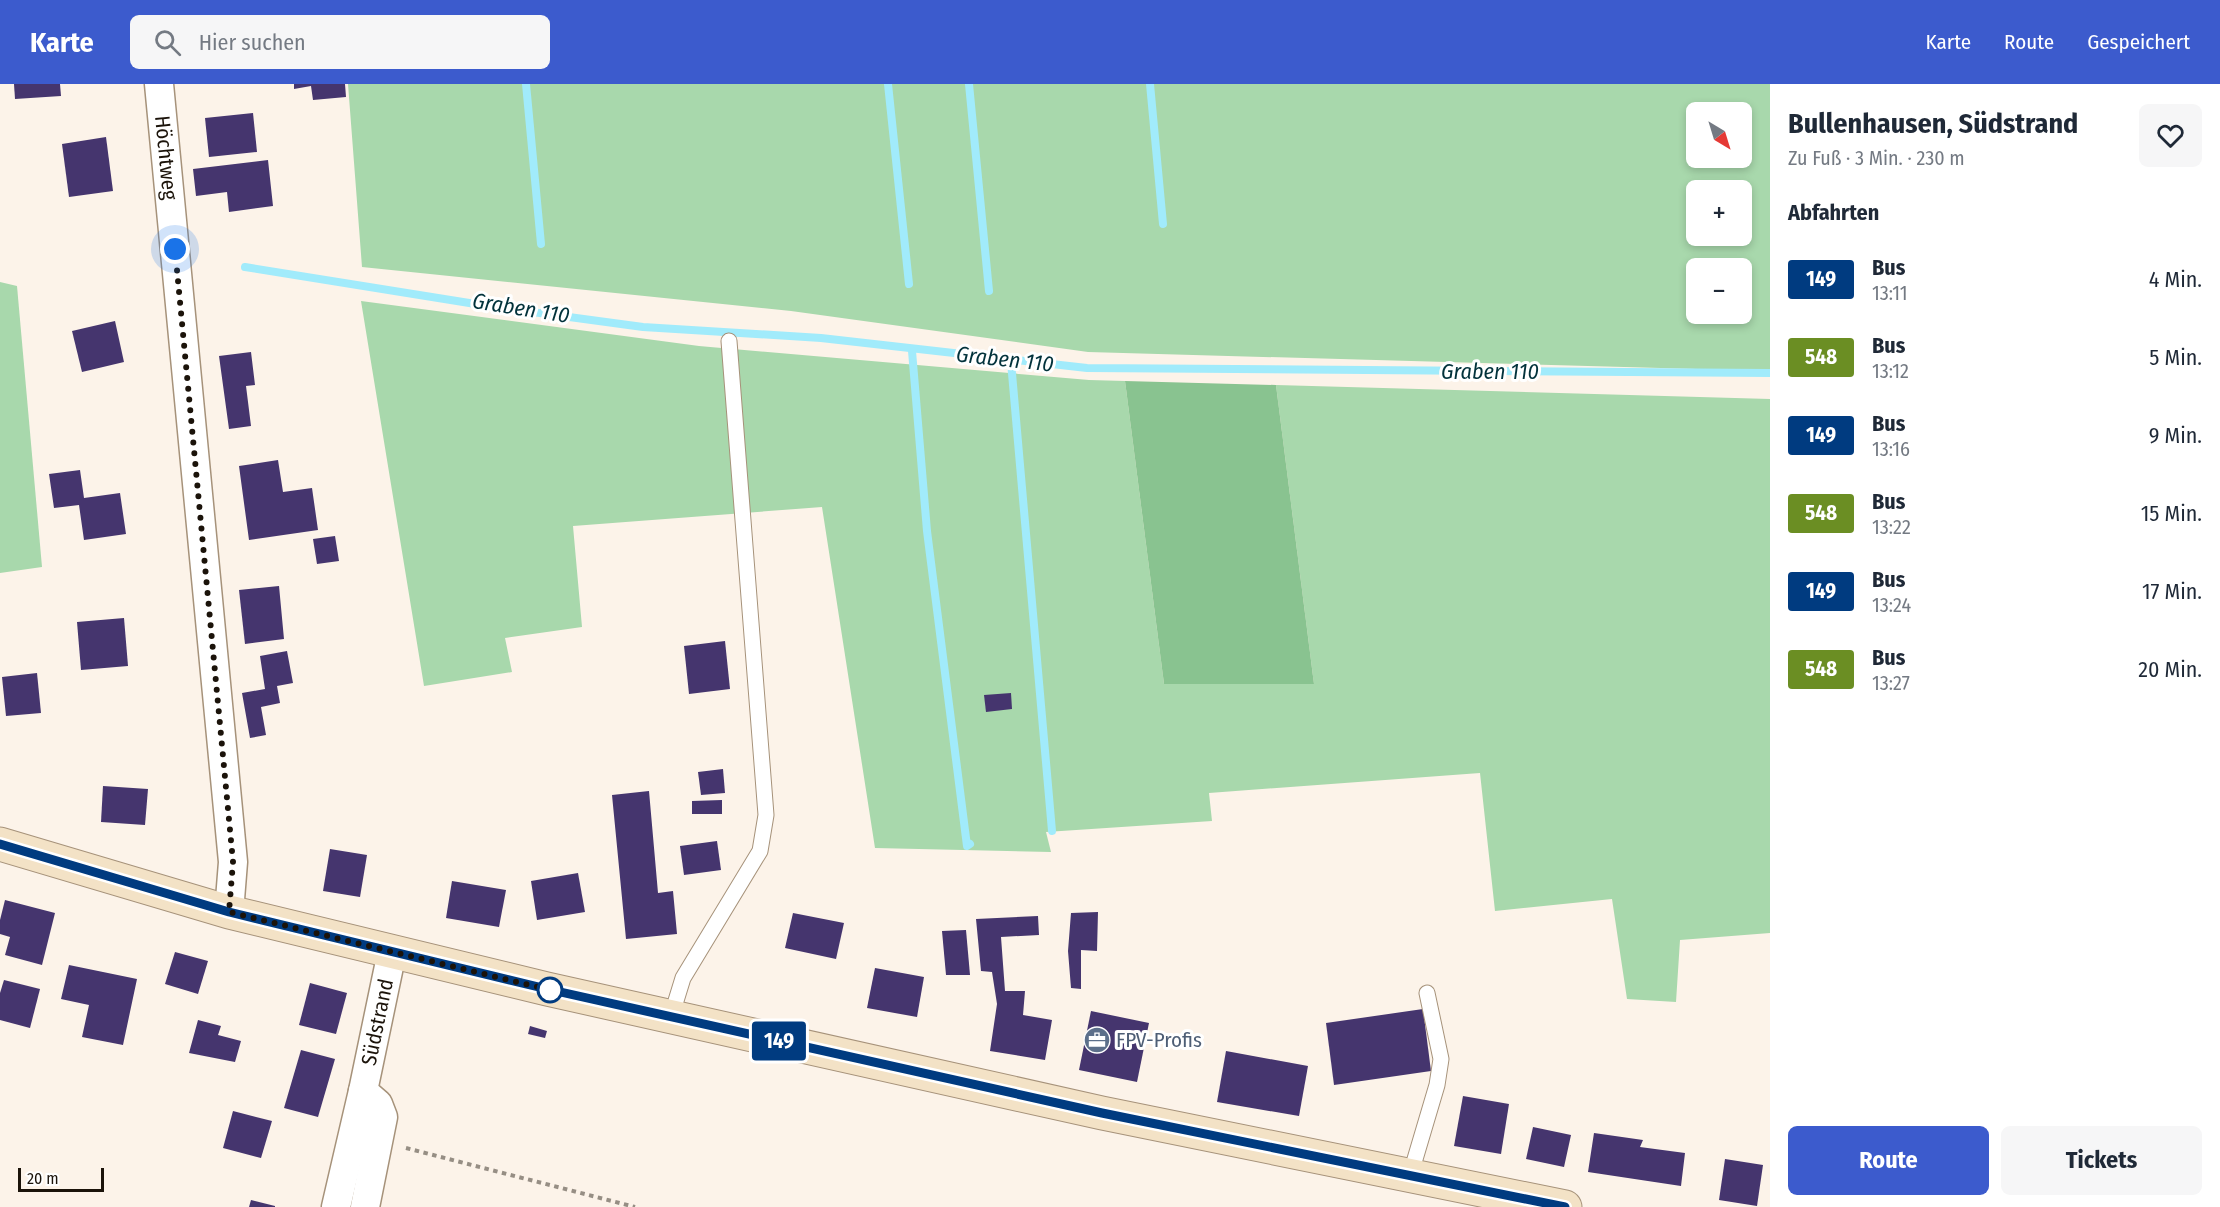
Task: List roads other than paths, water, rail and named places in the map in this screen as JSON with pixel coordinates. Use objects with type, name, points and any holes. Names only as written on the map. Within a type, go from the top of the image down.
[{"type":"street","name":"Höchtweg","points":[[159,84],[233,862],[229,912]]},
{"type":"street","points":[[0,844],[229,912],[671,1017],[1102,1113],[1565,1207]]},
{"type":"street","name":"Südstrand","points":[[336,1207],[392,952]]},
{"type":"street","name":"Südstrand","points":[[363,1091],[378,1104],[383,1117],[365,1207]]},
{"type":"lane","points":[[671,1017],[683,978],[760,851],[766,815],[729,341]]},
{"type":"lane","points":[[1410,1176],[1434,1095],[1441,1059],[1427,993]]},
{"type":"waterway","points":[[526,84],[541,244]]},
{"type":"waterway","points":[[888,84],[909,284]]},
{"type":"waterway","points":[[969,84],[989,291]]},
{"type":"waterway","points":[[1150,84],[1163,224]]},
{"type":"waterway","name":"Graben 110","points":[[245,267],[488,306],[643,327],[821,338],[1087,368],[1770,373]]},
{"type":"waterway","points":[[912,351],[927,531],[967,846],[970,844]]},
{"type":"waterway","points":[[1011,362],[1052,831]]},
{"type":"place","name":"FPV-Profis","points":[[1097,1040]]}]
